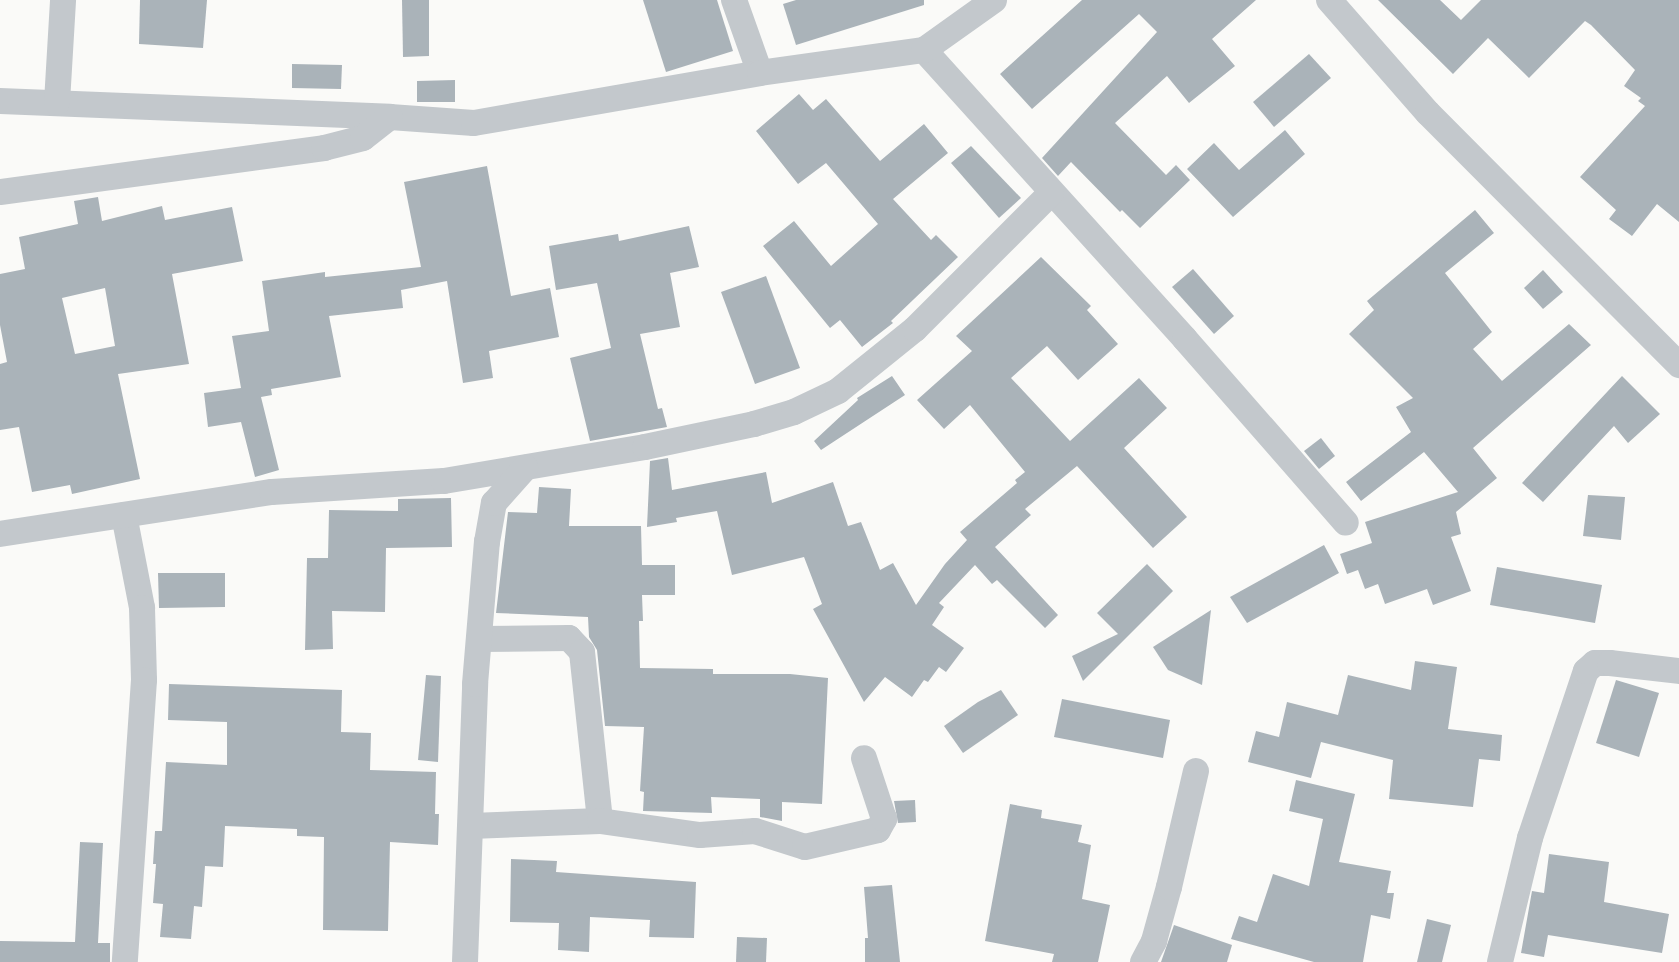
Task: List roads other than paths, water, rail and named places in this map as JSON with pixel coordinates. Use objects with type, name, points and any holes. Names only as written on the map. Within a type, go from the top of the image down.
[{"type":"street","points":[[57,102],[63,0]]},
{"type":"street","points":[[734,0],[760,73]]},
{"type":"street","points":[[0,100],[390,117],[474,123],[760,73],[924,50],[994,0]]},
{"type":"street","points":[[1329,0],[1428,113],[1679,365]]},
{"type":"street","points":[[924,50],[1050,193],[1185,339],[1346,523]]},
{"type":"street","points":[[0,192],[324,148],[363,138],[390,117]]},
{"type":"street","points":[[0,534],[272,492],[444,481],[525,468],[754,424],[794,412],[838,391],[915,329],[1050,193]]},
{"type":"street","points":[[465,962],[479,639],[486,542],[494,503],[525,468]]},
{"type":"street","points":[[124,515],[142,608],[144,680],[125,962]]},
{"type":"street","points":[[479,639],[569,638],[582,652],[600,821]]},
{"type":"street","points":[[1500,962],[1530,838],[1586,671],[1595,663],[1610,663],[1679,671]]},
{"type":"street","points":[[471,826],[600,821],[700,835],[754,831],[805,847],[878,830],[884,819],[864,758]]},
{"type":"street","points":[[1143,962],[1154,941],[1166,898],[1196,771]]}]
